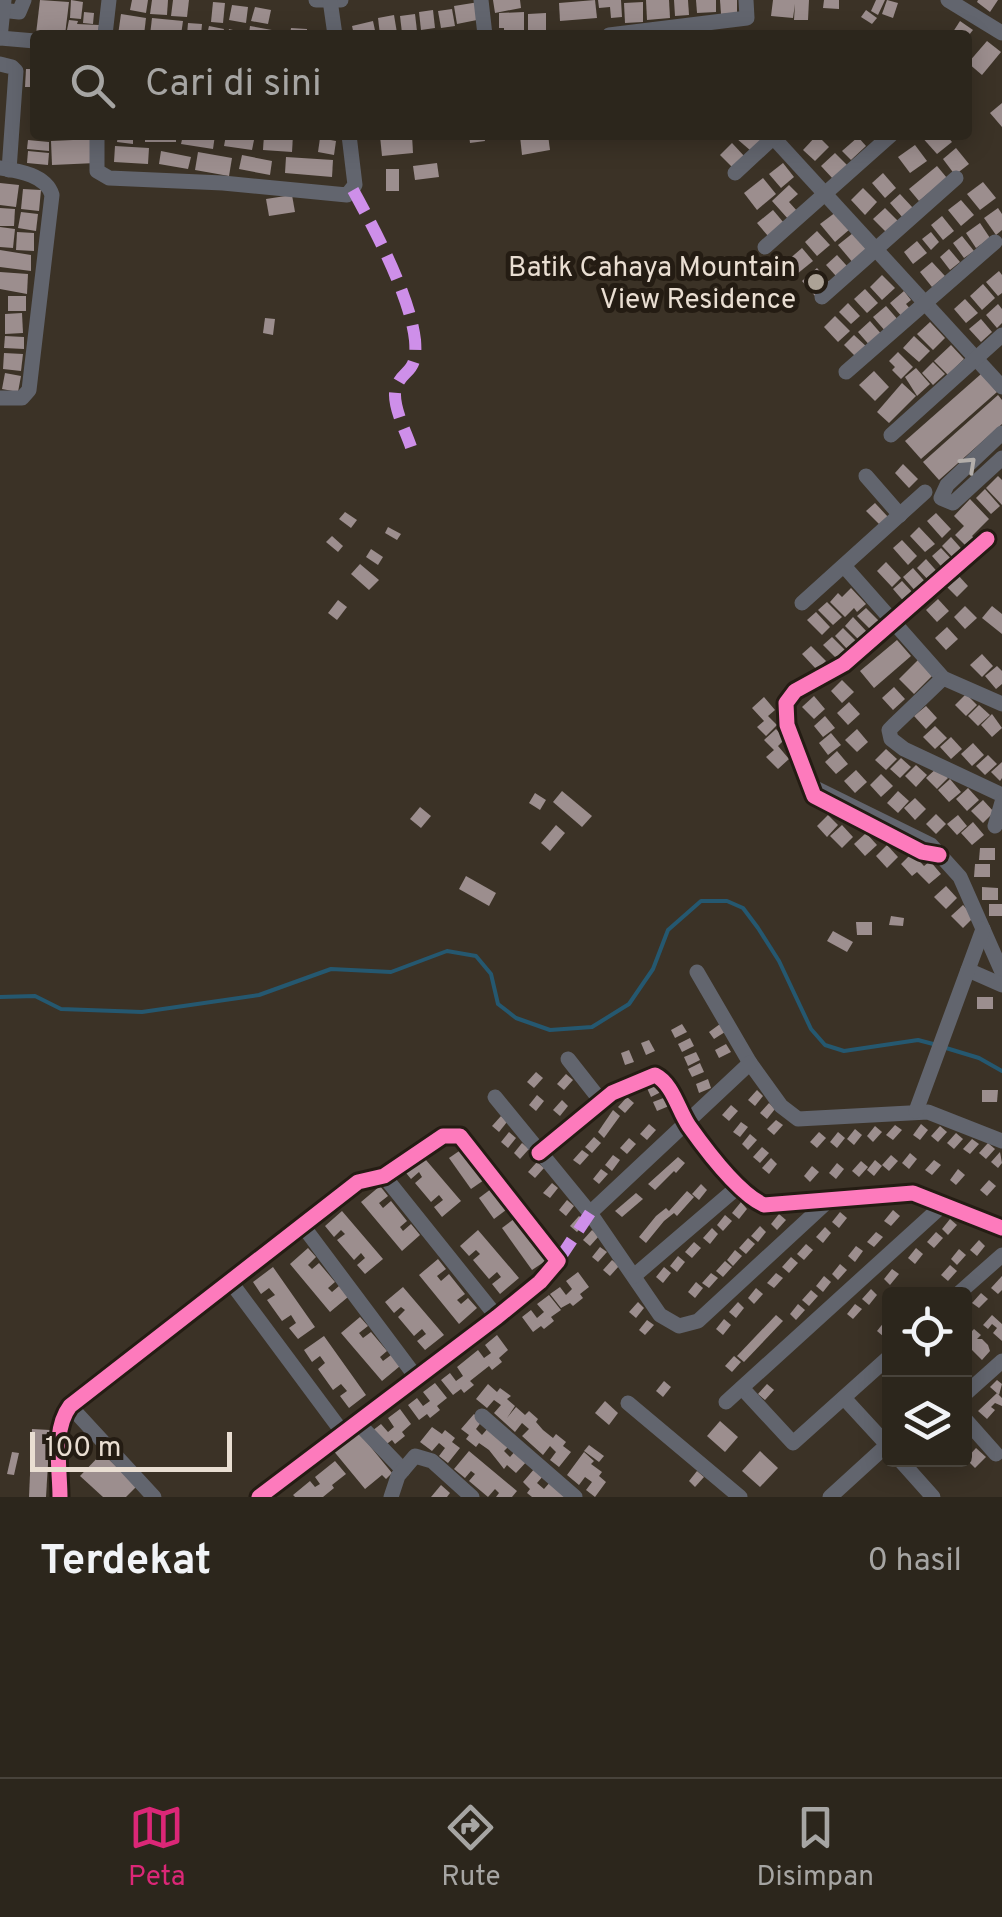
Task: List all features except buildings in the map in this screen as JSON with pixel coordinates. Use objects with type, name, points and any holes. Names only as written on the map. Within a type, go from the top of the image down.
[{"type":"street","points":[[24,0],[20,12],[2,6],[0,38],[30,41]]},
{"type":"street","points":[[106,30],[110,0]]},
{"type":"street","points":[[316,0],[341,0]]},
{"type":"street","points":[[330,0],[334,30]]},
{"type":"street","points":[[480,0],[484,30]]},
{"type":"street","points":[[746,0],[748,30]]},
{"type":"street","points":[[948,0],[1002,34]]},
{"type":"street","points":[[650,30],[747,18]]},
{"type":"street","points":[[0,64],[16,71],[4,169],[40,180],[48,185],[52,195],[30,386],[22,398],[0,398]]},
{"type":"street","points":[[98,140],[97,171],[104,177],[346,195],[355,185],[350,140]]},
{"type":"street","points":[[734,173],[769,140]]},
{"type":"street","points":[[777,140],[1002,387]]},
{"type":"street","points":[[764,247],[884,140]]},
{"type":"street","points":[[822,297],[956,178]]},
{"type":"street","points":[[846,372],[996,242]]},
{"type":"street","points":[[890,435],[1002,335]]},
{"type":"street","points":[[1002,433],[946,485],[941,498],[948,503],[955,501],[1002,458]]},
{"type":"street","points":[[866,476],[900,515]]},
{"type":"street","points":[[802,604],[926,492]]},
{"type":"street","points":[[986,539],[844,664],[789,698],[786,716],[816,799],[922,852],[939,855],[960,877],[1002,972]]},
{"type":"street","points":[[844,566],[943,678],[1002,704]]},
{"type":"street","points":[[943,678],[894,725],[891,738],[1002,798],[995,826]]},
{"type":"street","points":[[916,1111],[983,929]]},
{"type":"street","points":[[968,970],[1002,985]]},
{"type":"street","points":[[697,972],[750,1063],[781,1106],[798,1119],[916,1111],[942,1115],[1002,1140]]},
{"type":"street","points":[[568,1059],[601,1101]]},
{"type":"street","points":[[590,1214],[750,1063]]},
{"type":"street","points":[[539,1153],[601,1101],[655,1075],[664,1080],[688,1124],[756,1202],[771,1207],[913,1192],[1002,1228]]},
{"type":"street","points":[[495,1097],[590,1214],[668,1322],[690,1326],[828,1200]]},
{"type":"street","points":[[60,1497],[62,1419],[70,1406],[358,1182],[384,1176],[443,1136],[460,1136],[558,1261],[540,1282],[497,1316],[258,1497]]},
{"type":"street","points":[[384,1176],[497,1316]]},
{"type":"street","points":[[634,1276],[739,1186]]},
{"type":"street","points":[[726,1402],[944,1204]]},
{"type":"street","points":[[302,1226],[416,1376]]},
{"type":"street","points":[[966,1287],[1002,1255]]},
{"type":"street","points":[[230,1281],[342,1433]]},
{"type":"street","points":[[972,1388],[1002,1361]]},
{"type":"street","points":[[778,1457],[882,1363]]},
{"type":"street","points":[[742,1388],[793,1443]]},
{"type":"street","points":[[844,1398],[882,1440]]},
{"type":"street","points":[[628,1403],[740,1497]]},
{"type":"street","points":[[70,1406],[154,1497]]},
{"type":"street","points":[[482,1416],[575,1497]]},
{"type":"street","points":[[357,1422],[403,1470]]},
{"type":"street","points":[[972,1427],[996,1454]]},
{"type":"street","points":[[830,1496],[882,1452]]},
{"type":"street","points":[[391,1497],[403,1470],[415,1456],[426,1457],[472,1497]]},
{"type":"street","points":[[905,1467],[926,1495]]},
{"type":"waterway","points":[[0,997],[35,996],[61,1009],[142,1012],[259,995],[331,969],[391,972],[447,951],[476,956],[491,974],[498,1004],[516,1018],[550,1030],[592,1027],[629,1004],[653,969],[668,930],[701,901],[727,901],[743,908],[758,928],[779,961],[811,1029],[825,1045],[844,1051],[918,1040],[937,1045]]},
{"type":"waterway","points":[[946,1048],[979,1058],[1002,1071]]},
{"type":"marked path","points":[[353,190],[390,264],[412,323],[414,360],[395,394],[411,447]]},
{"type":"marked path","points":[[558,1261],[590,1213]]},
{"type":"cycle path","points":[[939,855],[922,852],[814,796],[787,725],[786,703],[795,691],[844,664],[987,539]]},
{"type":"cycle path","points":[[539,1153],[612,1093],[655,1075],[666,1085],[713,1158],[733,1181],[764,1205],[913,1193],[1002,1228]]},
{"type":"cycle path","points":[[60,1497],[59,1438],[70,1406],[358,1182],[384,1176],[443,1136],[460,1136],[558,1261],[540,1282],[497,1317],[259,1497]]},
{"type":"place","name":"Batik Cahaya Mountain View Residence","points":[[816,282]]}]
